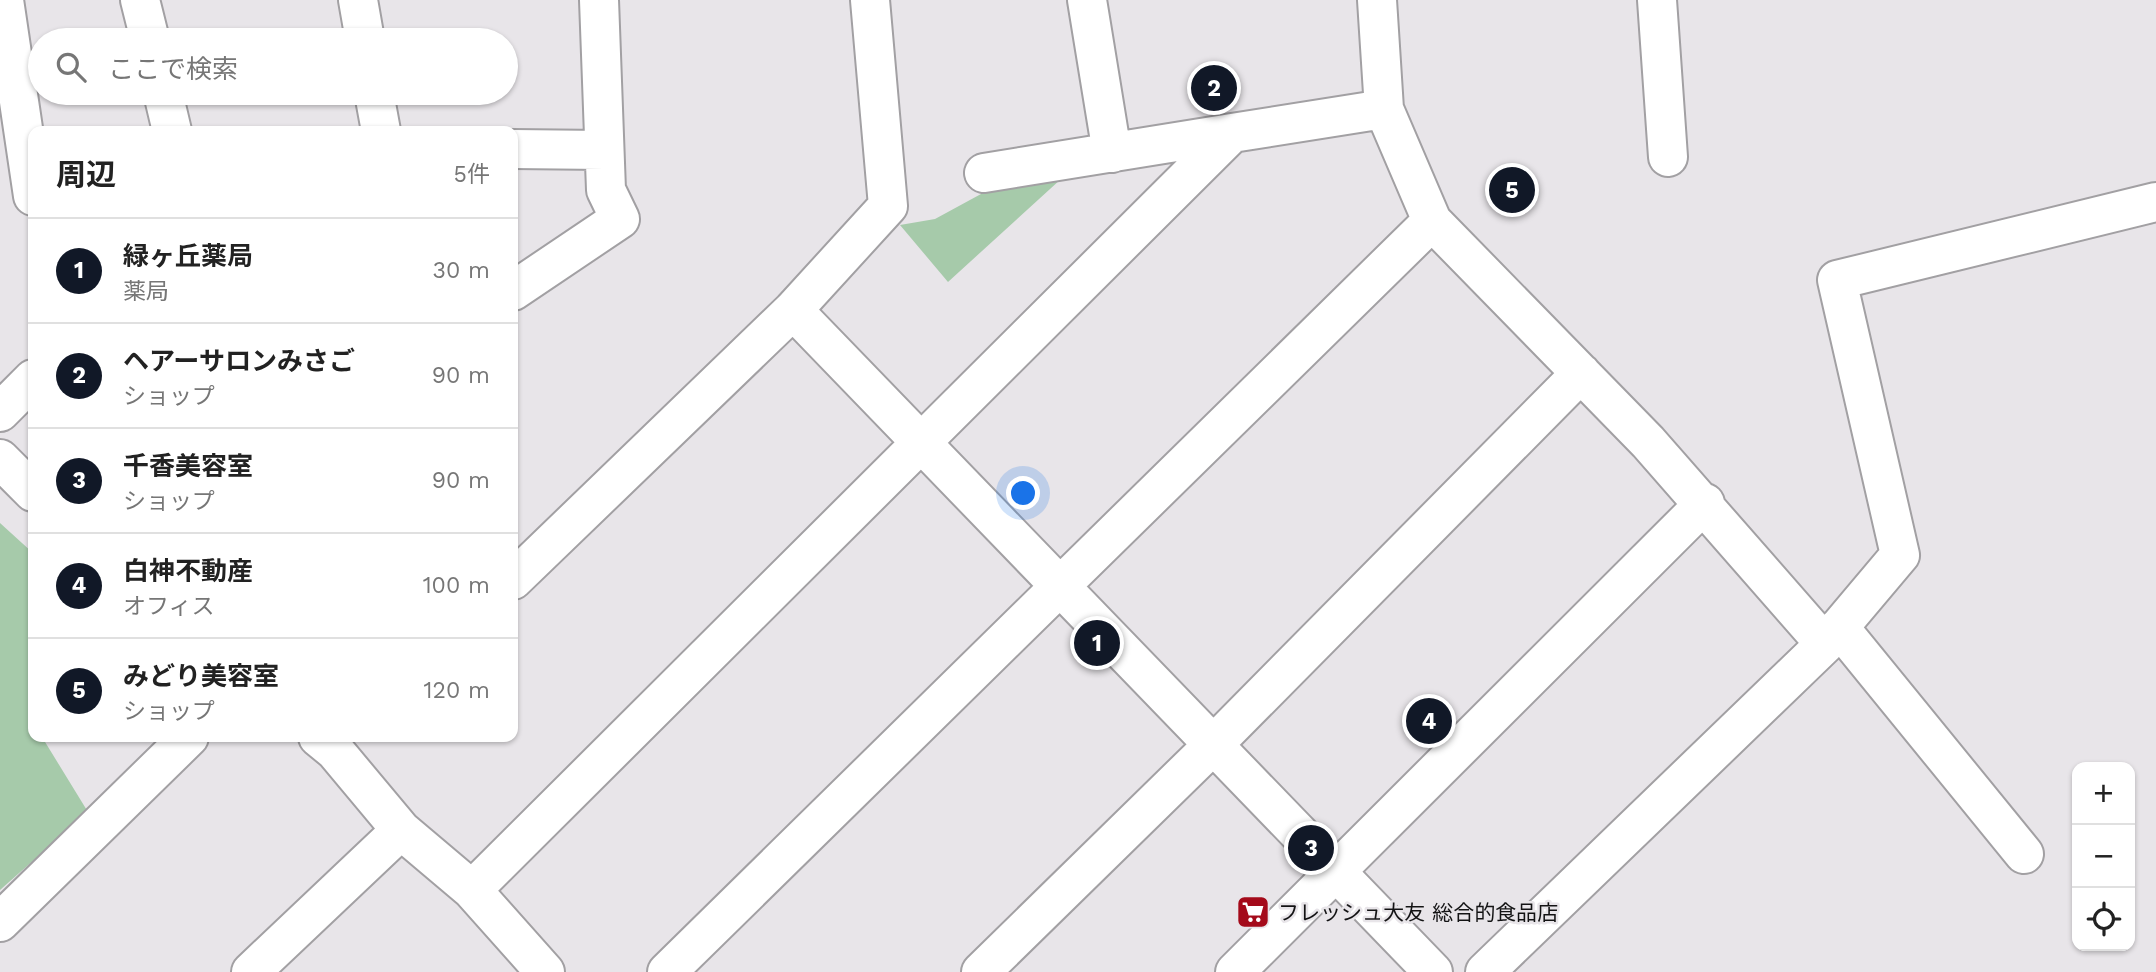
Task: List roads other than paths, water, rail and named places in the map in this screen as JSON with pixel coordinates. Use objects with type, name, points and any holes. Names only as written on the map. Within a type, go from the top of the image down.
[{"type":"street","points":[[4,0],[28,162]]},
{"type":"street","points":[[140,0],[147,28]]},
{"type":"street","points":[[359,0],[363,28]]},
{"type":"street","points":[[518,288],[620,219],[606,190],[599,0]]},
{"type":"street","points":[[518,575],[793,310],[888,206],[870,0]]},
{"type":"street","points":[[1087,0],[1112,153]]},
{"type":"street","points":[[1377,0],[1384,109],[1432,221],[1832,636],[2024,854]]},
{"type":"street","points":[[1657,0],[1668,157]]},
{"type":"street","points":[[166,105],[171,126]]},
{"type":"street","points":[[376,105],[380,126]]},
{"type":"street","points":[[984,173],[1384,109]]},
{"type":"street","points":[[472,890],[1232,133]]},
{"type":"street","points":[[518,149],[604,150]]},
{"type":"street","points":[[1485,972],[1832,636],[1900,555],[1837,280],[2156,202]]},
{"type":"street","points":[[667,972],[1432,221]]},
{"type":"street","points":[[793,310],[1433,972]]},
{"type":"street","points":[[981,972],[1213,745],[1581,373]]},
{"type":"street","points":[[0,412],[28,384]]},
{"type":"street","points":[[0,459],[28,487]]},
{"type":"street","points":[[1235,972],[1705,503]]},
{"type":"street","points":[[0,922],[184,742]]},
{"type":"street","points":[[334,742],[401,830],[472,890],[545,972]]},
{"type":"street","points":[[251,972],[401,830]]},
{"type":"place","name":"ヘアーサロンみさご","points":[[1214,88]]},
{"type":"place","name":"みどり美容室","points":[[1512,190]]},
{"type":"place","name":"緑ヶ丘薬局","points":[[1097,643]]},
{"type":"place","name":"白神不動産","points":[[1429,721]]},
{"type":"place","name":"千香美容室","points":[[1311,848]]},
{"type":"place","name":"フレッシュ大友 総合的食品店","points":[[1253,912]]}]
